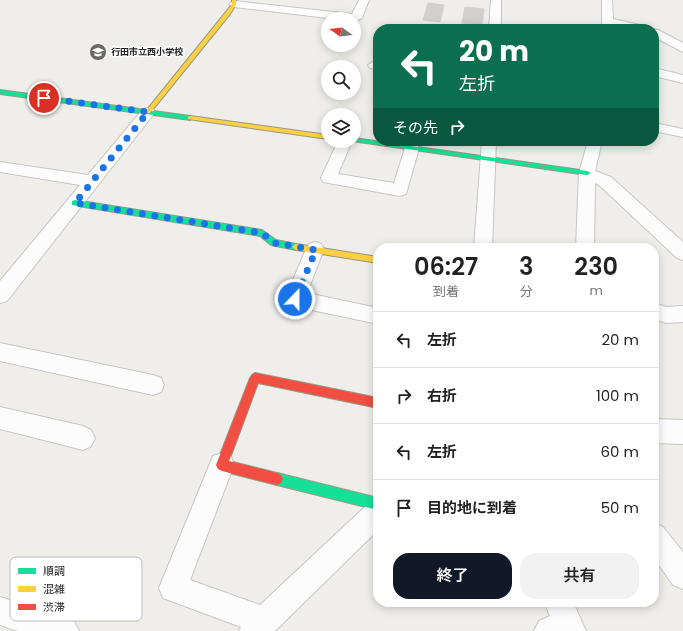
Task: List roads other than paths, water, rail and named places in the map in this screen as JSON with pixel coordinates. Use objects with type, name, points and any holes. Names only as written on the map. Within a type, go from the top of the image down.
[{"type":"street","points":[[290,11],[297,0]]},
{"type":"street","points":[[0,295],[148,112],[234,2],[290,11],[356,18],[364,0]]},
{"type":"street","points":[[495,24],[496,0]]},
{"type":"street","points":[[607,0],[608,24]]},
{"type":"street","points":[[659,35],[683,48]]},
{"type":"street","points":[[659,73],[683,79]]},
{"type":"street","points":[[0,92],[321,136]]},
{"type":"street","points":[[659,128],[683,133]]},
{"type":"street","points":[[361,141],[373,141]]},
{"type":"street","points":[[402,146],[587,173],[605,181],[683,253]]},
{"type":"street","points":[[483,243],[489,146]]},
{"type":"street","points":[[585,243],[587,173],[594,146]]},
{"type":"street","points":[[342,148],[329,178],[400,190],[412,148]]},
{"type":"street","points":[[0,166],[92,181]]},
{"type":"street","points":[[75,203],[262,233],[274,243],[373,259]]},
{"type":"street","points":[[316,250],[295,299],[373,315]]},
{"type":"street","points":[[659,313],[666,315],[683,314]]},
{"type":"street","points":[[0,352],[153,385]]},
{"type":"street","points":[[373,402],[255,378],[173,588],[259,626],[373,517]]},
{"type":"street","points":[[0,418],[83,438]]},
{"type":"street","points":[[659,431],[683,432]]},
{"type":"street","points":[[222,465],[373,503]]},
{"type":"street","points":[[659,543],[683,575]]},
{"type":"street","points":[[0,612],[10,615]]},
{"type":"street","points":[[30,621],[64,631]]},
{"type":"place","name":"行田市立西小学校","points":[[98,52]]}]
